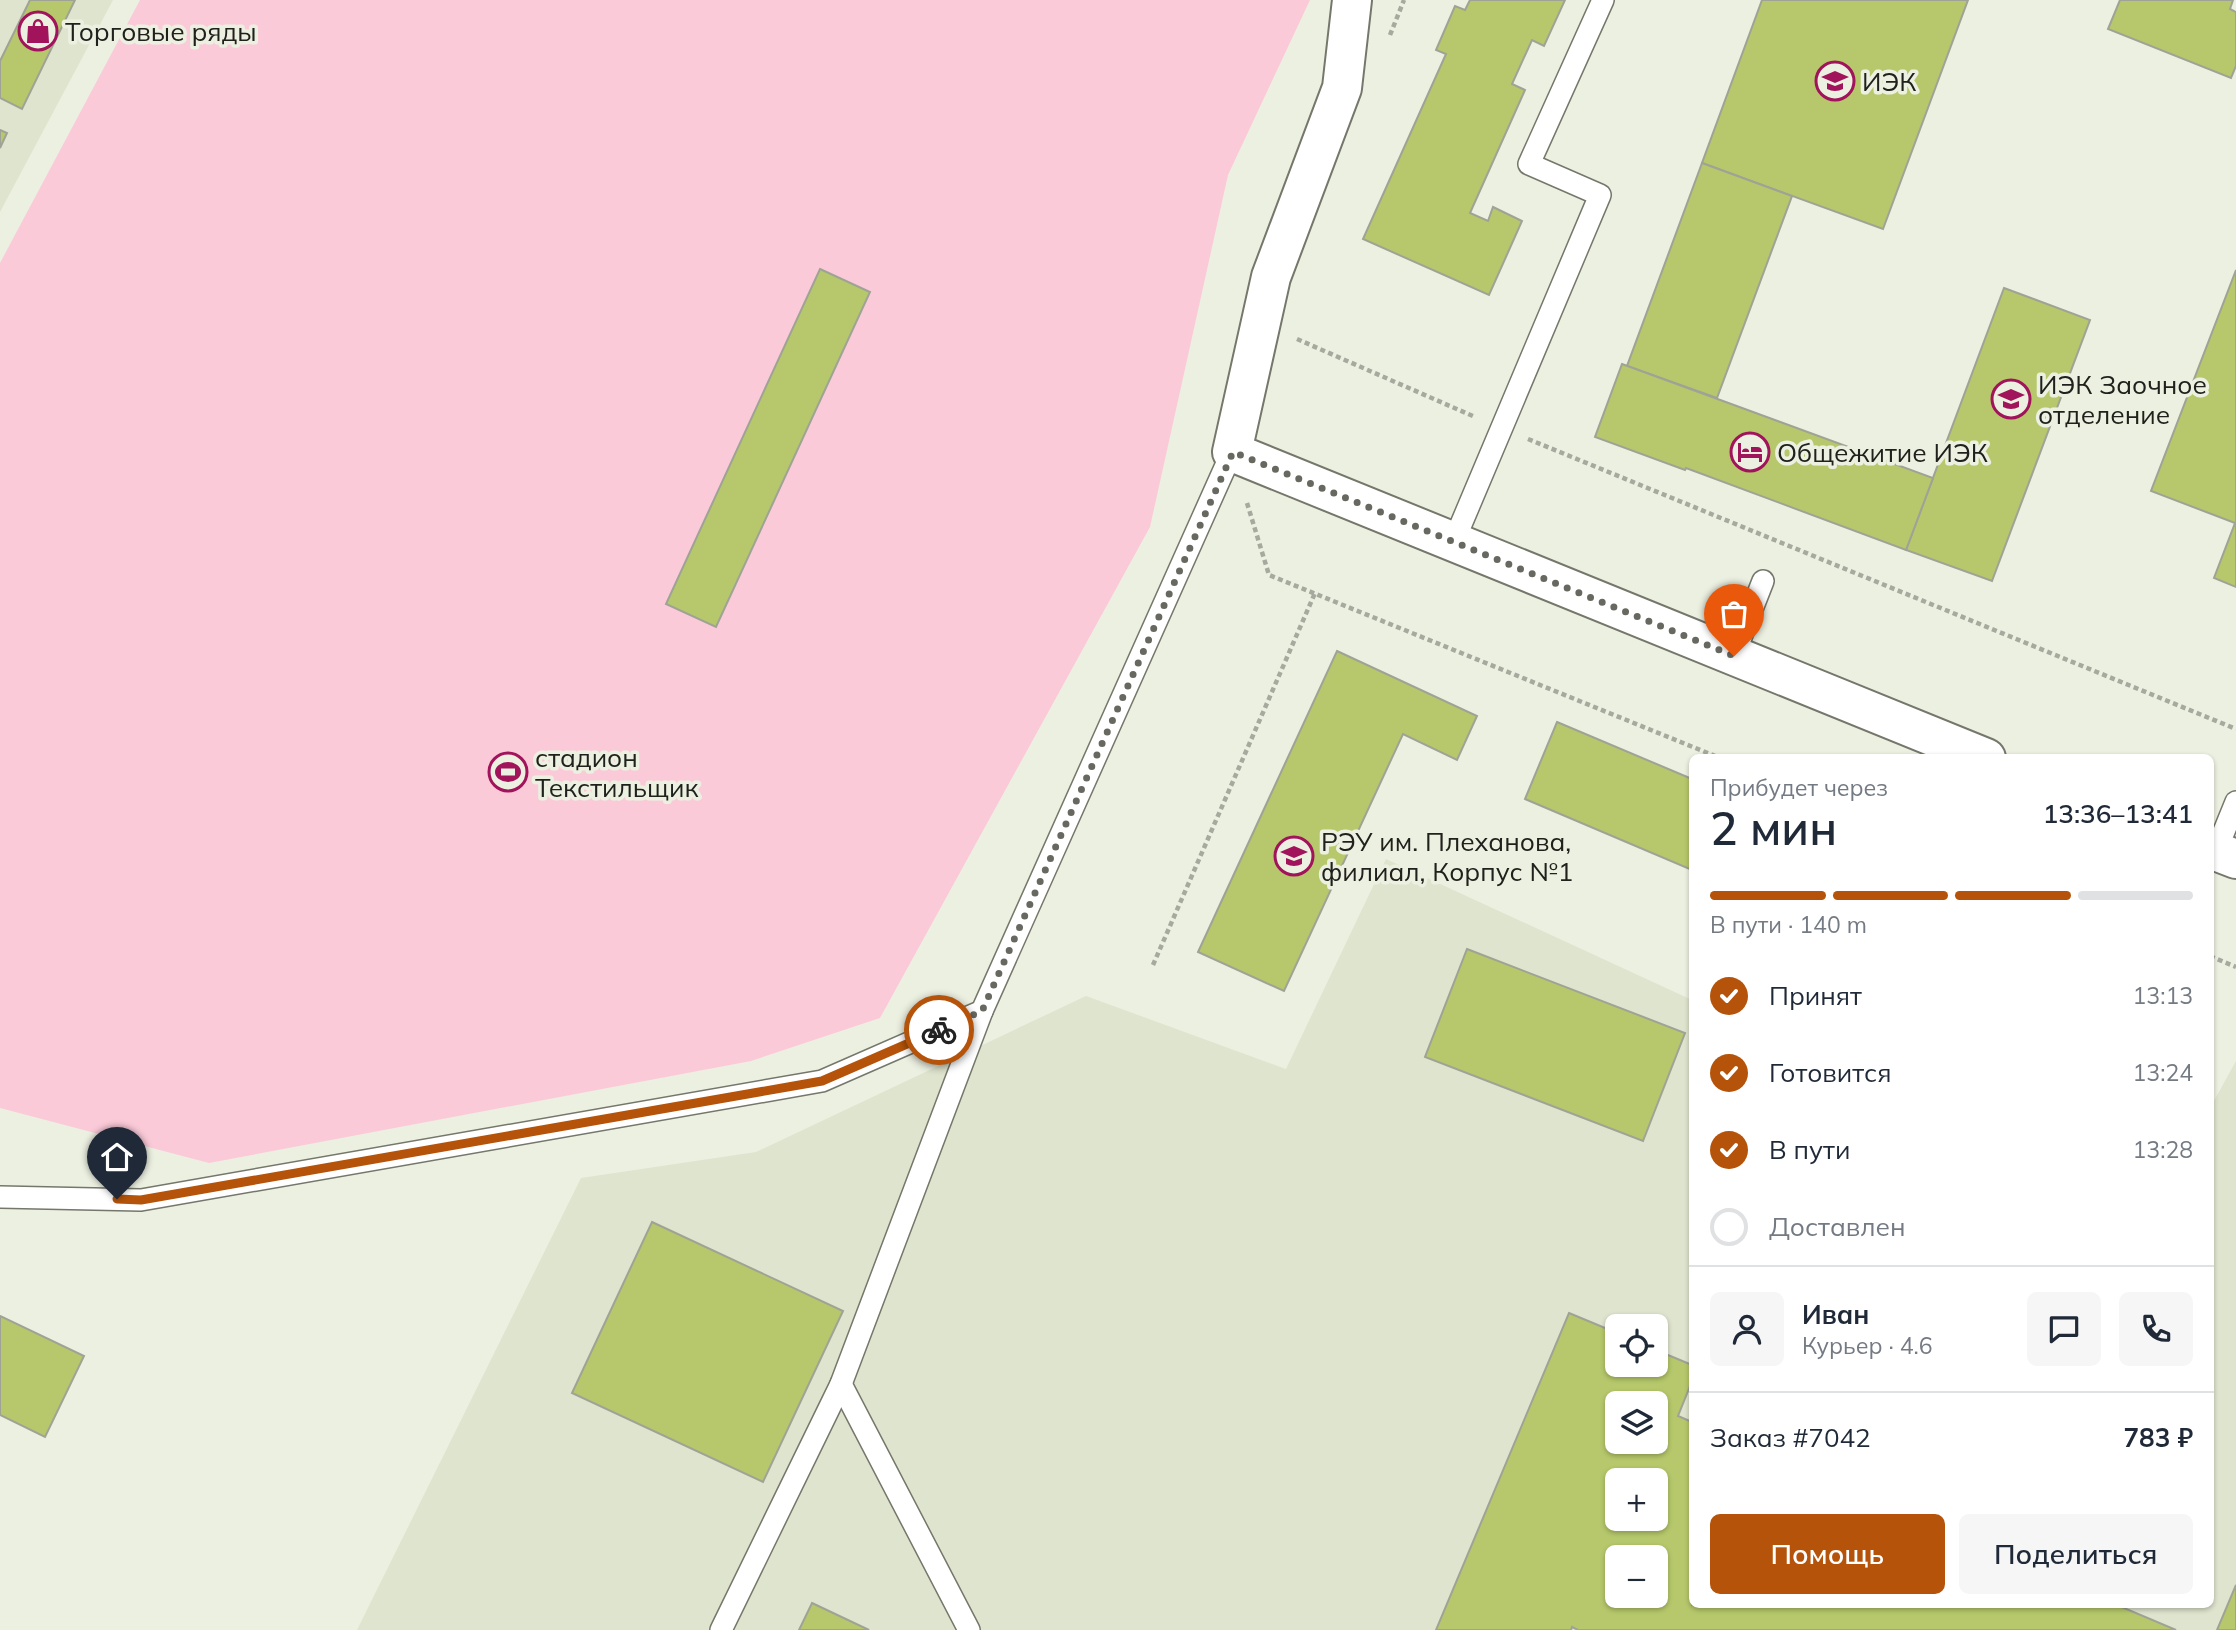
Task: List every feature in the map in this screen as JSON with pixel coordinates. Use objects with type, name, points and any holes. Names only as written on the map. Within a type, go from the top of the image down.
[{"type":"street","points":[[1352,0],[1342,88],[1272,277],[1233,452],[1976,754]]},
{"type":"lane","points":[[1454,541],[1600,195],[1529,164],[1603,0]]},
{"type":"lane","points":[[721,1630],[841,1384],[982,1011],[1233,452]]},
{"type":"lane","points":[[1734,656],[1763,581]]},
{"type":"lane","points":[[2221,853],[2236,802]]},
{"type":"lane","points":[[0,1197],[141,1200],[822,1081],[982,1011]]},
{"type":"lane","points":[[841,1384],[969,1630]]},
{"type":"path","points":[[1388,39],[1404,0]]},
{"type":"path","points":[[1297,338],[1501,428],[2236,729]]},
{"type":"path","points":[[1233,452],[1269,575],[1710,754]]},
{"type":"path","points":[[1153,965],[1315,593]]},
{"type":"path","points":[[2214,958],[2236,967]]},
{"type":"shaded area","points":[[0,0],[113,0],[0,212]]},
{"type":"shaded area","name":"стадион Текстильщик","points":[[140,0],[1310,0],[1228,175],[1150,527],[880,1018],[751,1061],[209,1163],[0,1108],[0,263]]},
{"type":"shaded area","points":[[1386,859],[1689,999],[1689,1608],[2214,1608],[2214,1101],[2236,1061],[2236,1630],[357,1630],[581,1178],[756,1152],[1086,996],[1286,1069]]},
{"type":"building","name":"Торговые ряды","points":[[30,0],[75,0],[22,109],[0,98],[0,61]]},
{"type":"building","points":[[1470,0],[1565,0],[1544,46],[1532,40],[1512,84],[1525,90],[1470,213],[1488,221],[1493,207],[1522,221],[1489,295],[1363,239],[1446,54],[1436,50],[1455,6],[1465,10]]},
{"type":"building","name":"ИЭК","points":[[1762,0],[1968,0],[1883,229],[1702,163]]},
{"type":"building","points":[[2120,0],[2233,0],[2230,9],[2236,12],[2236,66],[2231,78],[2108,29]]},
{"type":"building","points":[[0,130],[7,133],[0,148]]},
{"type":"building","name":"Общежитие ИЭК","points":[[1702,163],[1792,196],[1717,398],[1627,366]]},
{"type":"building","points":[[820,269],[870,292],[716,627],[666,604]]},
{"type":"building","points":[[2236,270],[2236,587],[2214,578],[2235,523],[2151,491]]},
{"type":"building","name":"ИЭК Заочное отделение","points":[[2004,288],[2090,320],[1992,581],[1906,550]]},
{"type":"building","name":"Общежитие ИЭК","points":[[1622,364],[1933,478],[1906,550],[1595,437]]},
{"type":"building","name":"РЭУ им. Плеханова, филиал, Корпус №1","points":[[1337,651],[1477,716],[1457,760],[1403,734],[1284,991],[1198,952]]},
{"type":"building","points":[[1557,722],[1689,778],[1689,869],[1525,799]]},
{"type":"building","points":[[1467,949],[1685,1033],[1643,1141],[1425,1057]]},
{"type":"building","points":[[652,1222],[843,1311],[763,1482],[572,1393]]},
{"type":"building","points":[[1569,1313],[1605,1328],[1605,1377],[1668,1377],[1668,1355],[1689,1364],[1689,1388],[1678,1416],[1689,1421],[1689,1608],[2124,1608],[2176,1630],[1578,1630],[1572,1627],[1571,1630],[1436,1630]]},
{"type":"building","points":[[0,1316],[84,1356],[45,1437],[0,1415]]},
{"type":"building","points":[[2236,1585],[2236,1630],[2217,1630]]},
{"type":"building","points":[[812,1603],[869,1630],[799,1630]]},
{"type":"way so far","points":[[939,1030],[982,1011],[1233,452],[1734,656]]},
{"type":"place","name":"Торговые ряды","points":[[38,31]]},
{"type":"place","name":"ИЭК","points":[[1835,81]]},
{"type":"place","name":"ИЭК Заочное отделение","points":[[2011,399]]},
{"type":"place","name":"Общежитие ИЭК","points":[[1750,452]]},
{"type":"place","name":"стадион Текстильщик","points":[[508,772]]},
{"type":"place","name":"РЭУ им. Плеханова, филиал, Корпус №1","points":[[1294,856]]},
{"type":"route","points":[[117,1199],[141,1200],[822,1081],[939,1030]]}]
